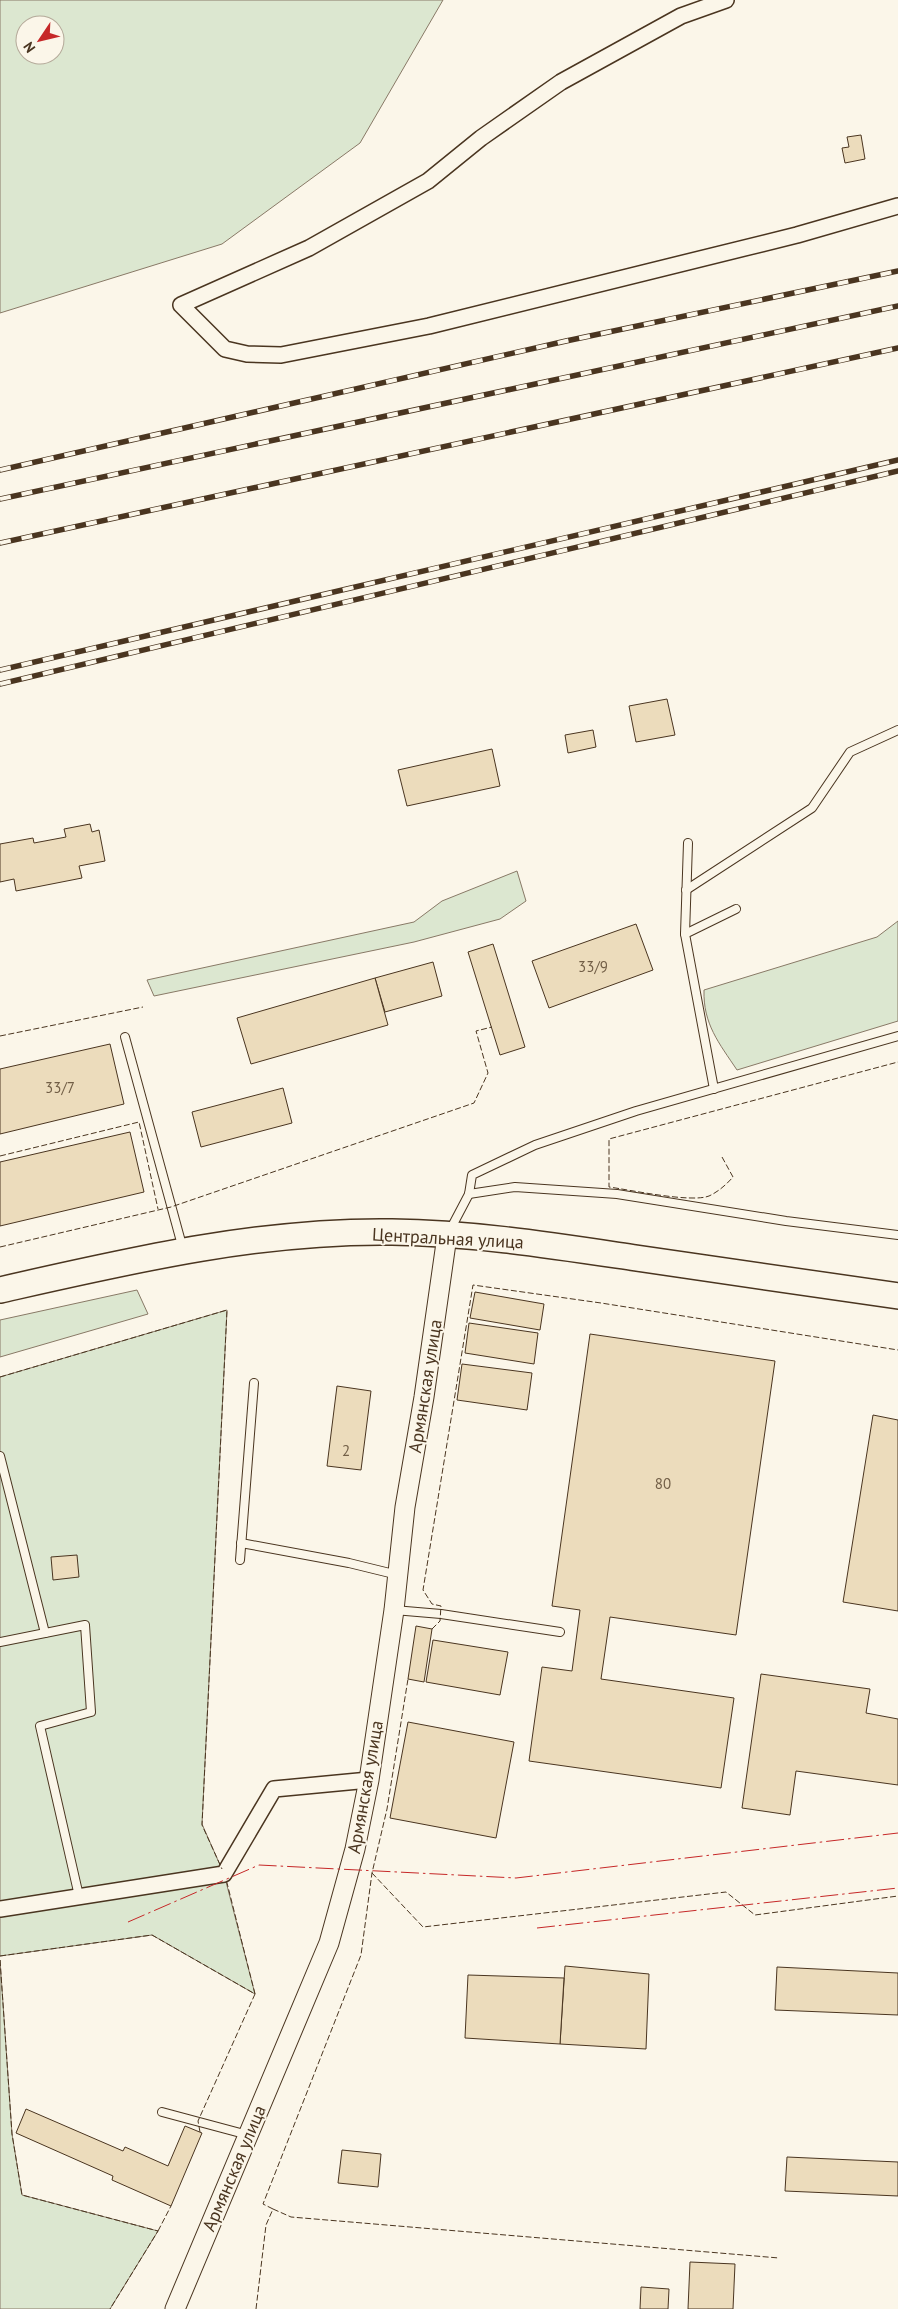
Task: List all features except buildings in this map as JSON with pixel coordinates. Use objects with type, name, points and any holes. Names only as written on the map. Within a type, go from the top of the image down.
[{"type":"main road","name":"Центральная улица","points":[[0,1290],[124,1262],[234,1242],[319,1234],[391,1232],[526,1241],[898,1296]]},
{"type":"street","points":[[726,0],[681,16],[560,82],[481,138],[428,180],[309,248],[181,305],[225,348],[247,354],[281,354],[429,326],[797,235],[898,206]]},
{"type":"street","name":"Армянская улица","points":[[175,2309],[329,1943],[355,1849],[369,1780],[394,1610],[405,1507],[448,1236]]},
{"type":"street","points":[[0,1908],[224,1874],[274,1789],[369,1780]]},
{"type":"lane","points":[[686,890],[812,808],[850,752],[898,730]]},
{"type":"lane","points":[[688,843],[685,934],[714,1089]]},
{"type":"lane","points":[[685,934],[736,909]]},
{"type":"lane","points":[[448,1236],[469,1194],[472,1174],[535,1145],[636,1111],[898,1036]]},
{"type":"lane","points":[[126,1037],[183,1251]]},
{"type":"lane","points":[[469,1194],[515,1187],[618,1194],[786,1221],[898,1235]]},
{"type":"lane","points":[[240,1560],[254,1383]]},
{"type":"lane","points":[[0,1456],[45,1633]]},
{"type":"lane","points":[[241,1543],[349,1563],[398,1575]]},
{"type":"lane","points":[[394,1610],[441,1614],[560,1632]]},
{"type":"lane","points":[[0,1642],[85,1625],[91,1712],[40,1726],[79,1896]]},
{"type":"lane","points":[[162,2112],[248,2135]]},
{"type":"green space","points":[[0,0],[443,0],[360,143],[222,244],[0,313]]},
{"type":"green space","points":[[517,871],[526,901],[500,919],[414,942],[154,996],[147,980],[414,922],[442,901]]},
{"type":"green space","points":[[898,921],[898,1021],[737,1070],[713,1033],[706,1013],[704,990],[877,937]]},
{"type":"green space","points":[[137,1290],[148,1314],[0,1357],[0,1320]]},
{"type":"green space","points":[[227,1310],[202,1824],[224,1874],[255,1994],[152,1935],[0,1956],[0,1377]]},
{"type":"green space","points":[[0,1960],[12,2134],[22,2195],[158,2231],[110,2309],[0,2309]]},
{"type":"railway","points":[[0,470],[566,341],[898,271]]},
{"type":"railway","points":[[0,499],[898,306]]},
{"type":"railway","points":[[0,543],[898,348]]},
{"type":"railway","points":[[0,670],[898,460]]},
{"type":"railway","points":[[0,684],[898,471]]},
{"type":"fence","points":[[0,1036],[143,1007]]},
{"type":"fence","points":[[0,1247],[171,1207],[474,1103],[488,1073],[476,1031],[492,1027]]},
{"type":"fence","points":[[722,1157],[733,1177],[722,1188],[709,1196],[700,1198],[675,1197],[609,1187],[609,1139],[898,1062]]},
{"type":"fence","points":[[0,1156],[139,1122],[158,1209]]},
{"type":"fence","points":[[432,1629],[440,1621],[441,1606],[432,1604],[423,1590],[473,1285],[601,1303],[898,1350]]},
{"type":"fence","points":[[0,1377],[227,1310],[202,1825],[222,1869]]},
{"type":"fence","points":[[256,2309],[266,2225],[273,2209],[263,2204],[361,1955],[372,1873],[387,1809],[408,1679]]},
{"type":"fence","points":[[372,1873],[423,1927],[726,1892],[755,1915],[898,1896]]},
{"type":"fence","points":[[0,1956],[152,1935],[255,1994],[226,1879]]},
{"type":"fence","points":[[0,1960],[12,2134],[22,2195],[158,2231],[110,2309]]},
{"type":"fence","points":[[200,2132],[198,2121],[255,1994]]},
{"type":"fence","points":[[158,2231],[171,2206]]},
{"type":"fence","points":[[273,2209],[291,2217],[779,2258]]},
{"type":"power","points":[[128,1922],[259,1865],[516,1878],[898,1833]]},
{"type":"power","points":[[537,1928],[898,1888]]}]
